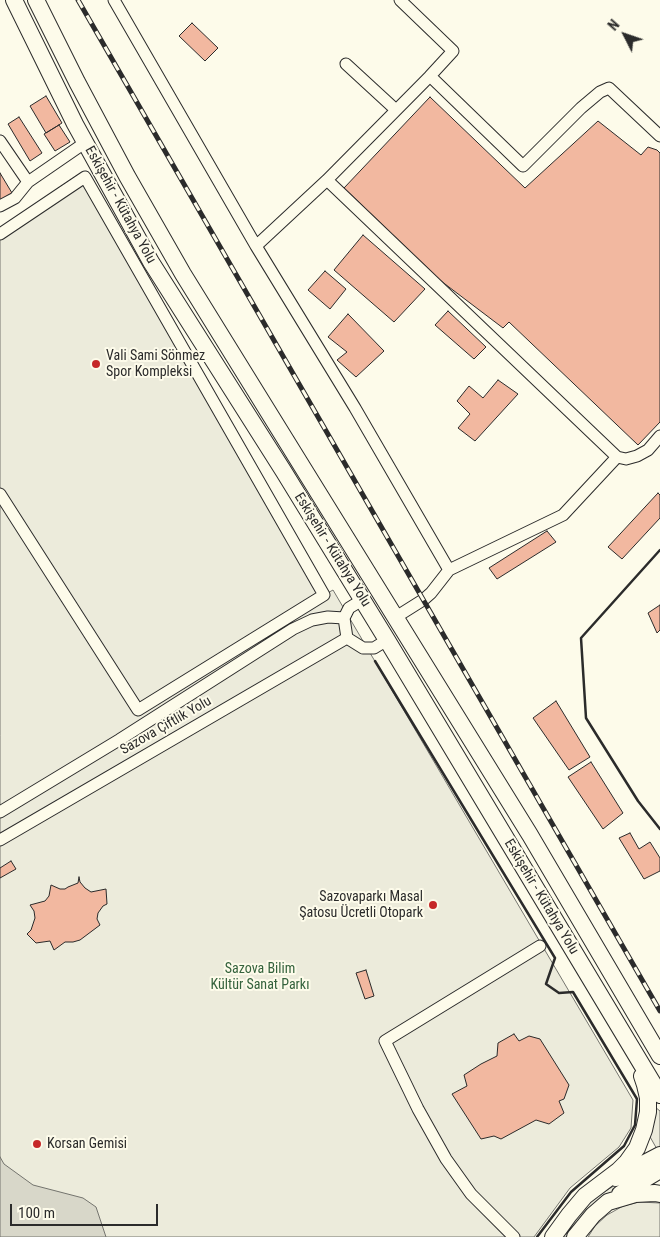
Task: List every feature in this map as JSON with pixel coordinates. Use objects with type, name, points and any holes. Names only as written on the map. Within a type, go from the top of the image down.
[{"type":"highway","name":"Eskişehir - Kütahya Yolu","points":[[14,0],[86,142],[151,262],[284,472],[387,640],[660,1095]]},
{"type":"highway","name":"Eskişehir - Kütahya Yolu","points":[[36,0],[126,176],[188,282],[530,835],[660,1056]]},
{"type":"highway","points":[[553,1237],[585,1196],[618,1171],[637,1148],[648,1112],[648,1098],[629,1044]]},
{"type":"highway","points":[[598,1186],[627,1173],[660,1154]]},
{"type":"highway","points":[[575,1237],[593,1215],[608,1202],[660,1170]]},
{"type":"highway","points":[[608,1202],[634,1194],[660,1194]]},
{"type":"street","points":[[114,0],[256,246],[355,408],[449,570]]},
{"type":"street","points":[[256,246],[327,180],[453,51],[400,0]]},
{"type":"street","points":[[346,64],[396,110]]},
{"type":"street","points":[[430,76],[524,166],[581,108],[600,92],[609,88],[660,136]]},
{"type":"street","points":[[0,141],[28,182]]},
{"type":"street","points":[[0,206],[15,198],[28,182],[86,142]]},
{"type":"street","points":[[0,234],[85,177],[324,596],[138,710],[0,494]]},
{"type":"street","points":[[327,180],[617,457],[626,459],[637,456],[648,450],[660,436]]},
{"type":"street","points":[[396,617],[432,593],[449,570],[563,515],[617,457]]},
{"type":"street","points":[[362,600],[349,608],[344,618],[347,638],[363,648],[374,648],[387,640]]},
{"type":"street","name":"Sazova Çiftlik Yolu","points":[[0,812],[120,740],[293,629],[312,620],[328,617],[344,618]]},
{"type":"street","name":"Sazova Çiftlik Yolu","points":[[0,840],[347,638]]},
{"type":"street","points":[[514,1237],[471,1194],[446,1159],[418,1109],[385,1041],[540,946]]},
{"type":"green space","name":"Sazova Bilim Kültür Sanat Parkı","points":[[85,177],[324,595],[333,590],[633,1100],[631,1128],[619,1147],[570,1188],[534,1237],[0,1237],[0,234]]},
{"type":"green space","points":[[655,1107],[660,1111],[660,1150],[658,1151],[649,1135]]},
{"type":"green space","points":[[659,1159],[569,1237],[562,1237],[583,1209],[596,1197]]},
{"type":"green space","points":[[639,1202],[660,1203],[660,1237],[588,1237],[595,1226],[607,1215],[623,1206]]},
{"type":"shaded area","points":[[0,1157],[4,1164],[33,1185],[83,1198],[96,1207],[106,1237],[0,1237]]},
{"type":"building","points":[[192,23],[218,48],[205,61],[179,36]]},
{"type":"building","points":[[46,96],[62,123],[46,133],[30,106]]},
{"type":"building","points":[[430,97],[525,188],[598,121],[641,155],[648,147],[660,153],[660,422],[638,445],[509,322],[503,328],[441,281],[344,188]]},
{"type":"building","points":[[19,117],[42,153],[30,161],[8,124]]},
{"type":"building","points":[[59,125],[70,142],[55,151],[44,134]]},
{"type":"building","points":[[0,173],[12,193],[0,201]]},
{"type":"building","points":[[363,235],[425,289],[394,322],[334,270]]},
{"type":"building","points":[[325,271],[346,289],[330,309],[308,290]]},
{"type":"building","points":[[448,311],[486,347],[474,359],[435,325]]},
{"type":"building","points":[[348,314],[384,351],[356,377],[337,360],[347,352],[328,337]]},
{"type":"building","points":[[498,380],[518,394],[475,441],[458,428],[470,414],[457,401],[469,386],[483,398]]},
{"type":"building","points":[[658,493],[660,495],[660,518],[622,559],[608,547]]},
{"type":"building","points":[[547,531],[556,542],[497,579],[489,568]]},
{"type":"building","points":[[660,605],[660,630],[657,633],[648,613]]},
{"type":"building","points":[[556,701],[590,757],[569,770],[533,718]]},
{"type":"building","points":[[591,762],[623,813],[603,829],[568,777]]},
{"type":"building","points":[[630,833],[639,849],[650,842],[660,858],[660,871],[644,879],[619,838]]},
{"type":"building","points":[[11,861],[16,869],[0,878],[0,868]]},
{"type":"building","points":[[79,877],[80,882],[91,892],[106,889],[107,904],[98,913],[97,919],[100,925],[80,940],[65,942],[54,950],[50,941],[36,943],[27,934],[31,930],[35,918],[34,911],[30,905],[45,901],[49,896],[51,885],[65,889],[78,883]]},
{"type":"building","points":[[366,970],[374,996],[365,999],[356,973]]},
{"type":"building","points":[[514,1034],[519,1041],[529,1036],[540,1039],[569,1085],[564,1099],[559,1101],[564,1113],[549,1124],[536,1120],[501,1139],[494,1136],[481,1139],[452,1094],[467,1086],[464,1075],[497,1056],[498,1043]]},
{"type":"railway","points":[[78,0],[660,1011]]},
{"type":"wall","points":[[660,550],[581,638],[586,718],[638,801],[660,829]]},
{"type":"wall","points":[[375,661],[555,958],[546,984],[559,993],[573,992],[637,1099],[635,1125],[624,1146],[571,1192],[537,1237]]},
{"type":"place","name":"Vali Sami Sönmez Spor Kompleksi","points":[[96,364]]},
{"type":"place","name":"Sazovaparkı Masal Şatosu Ücretli Otopark","points":[[433,905]]},
{"type":"place","name":"Korsan Gemisi","points":[[37,1144]]}]
